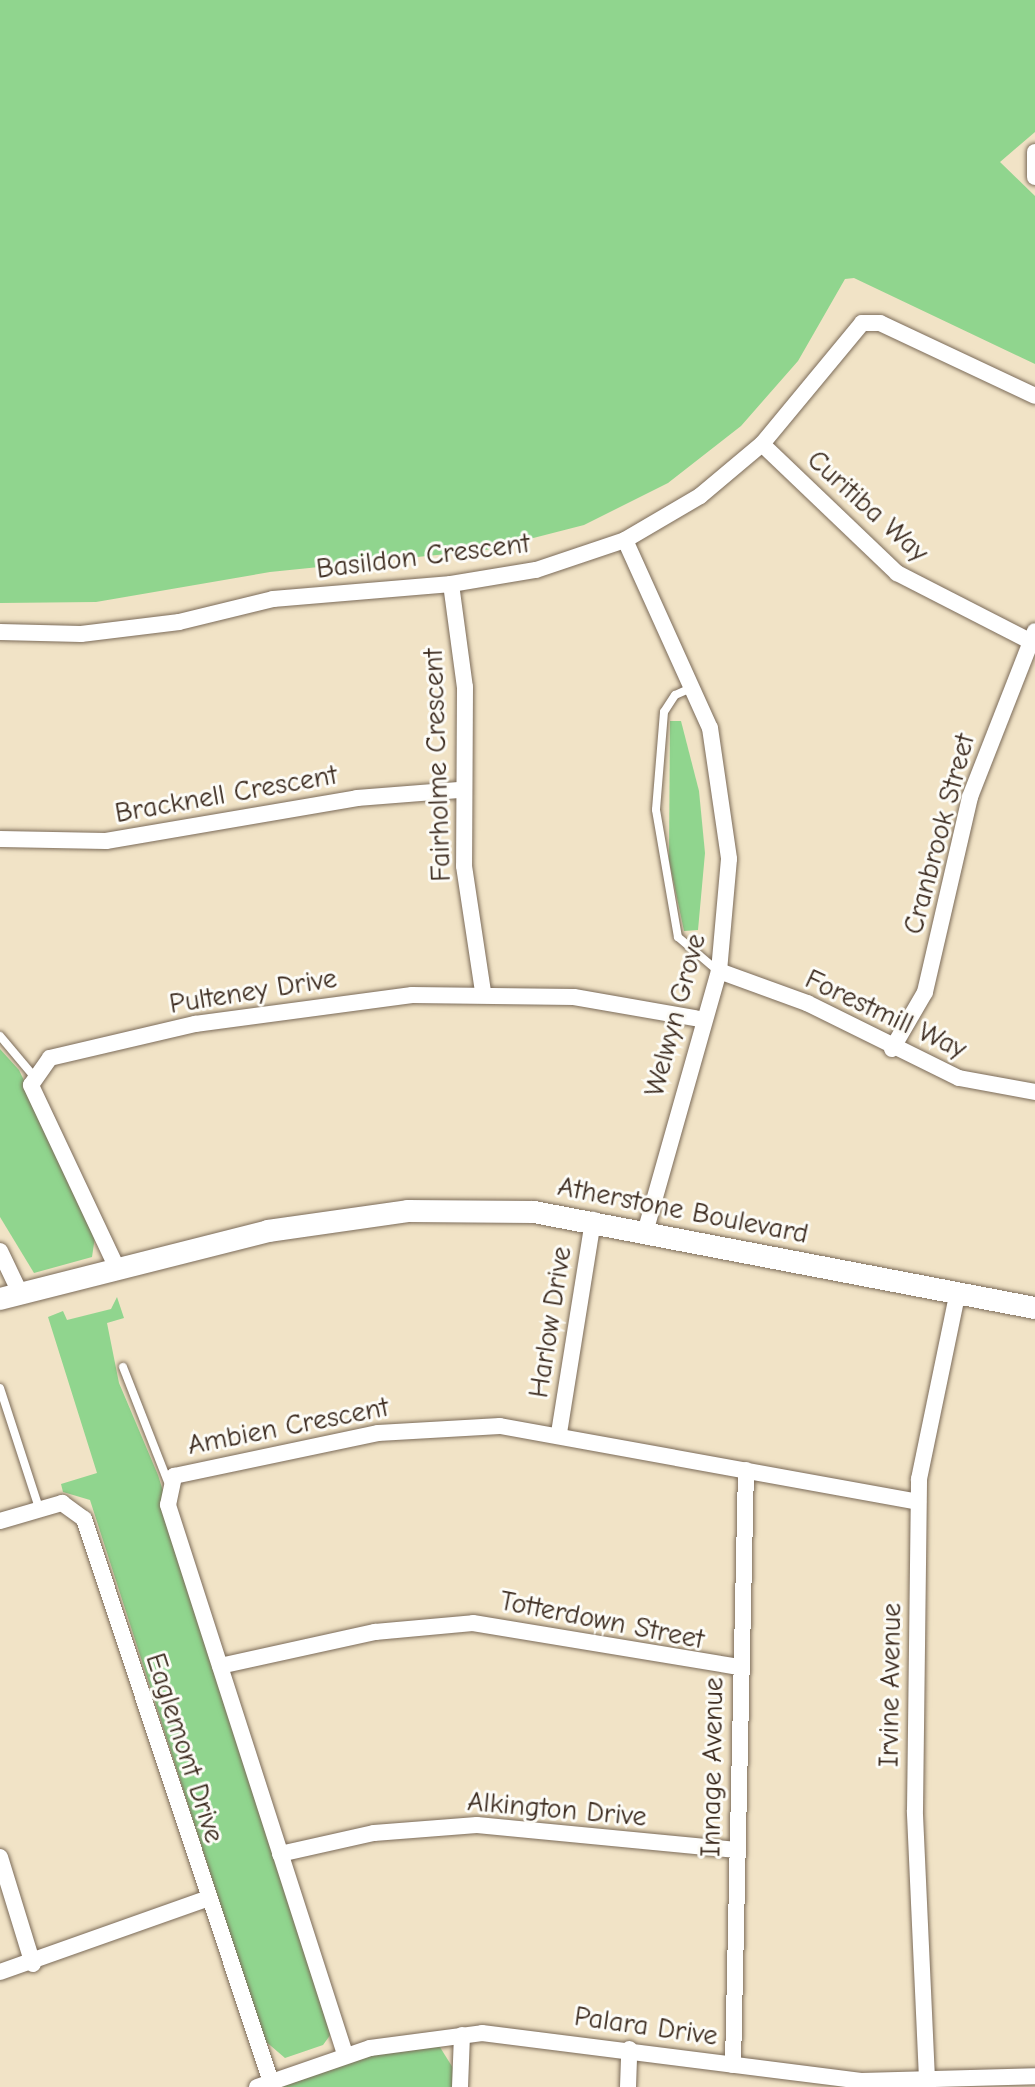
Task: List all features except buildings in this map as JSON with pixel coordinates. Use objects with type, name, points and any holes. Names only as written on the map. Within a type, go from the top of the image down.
[{"type":"street","points":[[1035,152],[1035,177]]},
{"type":"street","name":"Basildon Crescent","points":[[0,632],[81,634],[273,599],[451,584],[536,570],[625,540],[700,496],[762,444],[862,323],[880,323],[1035,396]]},
{"type":"street","name":"Curitiba Way","points":[[762,444],[897,573],[1032,636]]},
{"type":"street","name":"Welwyn Grove","points":[[625,540],[695,687],[723,778],[729,859],[719,971],[700,1019],[645,1232]]},
{"type":"street","name":"Fairholme Crescent","points":[[451,584],[465,687],[459,790],[483,992]]},
{"type":"street","name":"Cranbrook Street","points":[[892,1049],[925,992],[970,797],[1032,636]]},
{"type":"street","name":"Bracknell Crescent","points":[[0,839],[106,841],[357,798],[459,790]]},
{"type":"street","name":"Forestmill Way","points":[[719,971],[807,1003],[892,1049],[959,1078],[1035,1092]]},
{"type":"street","name":"Pulteney Drive","points":[[32,1074],[50,1058],[195,1024],[298,1007],[483,992],[574,997],[700,1019]]},
{"type":"street","points":[[32,1074],[34,1096],[116,1266]]},
{"type":"street","name":"Atherstone Boulevard","points":[[10,1296],[116,1266],[268,1231],[408,1211],[558,1212],[1031,1310]]},
{"type":"street","name":"Harlow Drive","points":[[559,1433],[593,1220]]},
{"type":"street","points":[[0,1251],[10,1296]]},
{"type":"street","name":"Irvine Avenue","points":[[927,2079],[915,1810],[918,1502],[957,1295]]},
{"type":"street","name":"Ambien Crescent","points":[[345,2054],[168,1505],[168,1482],[230,1460],[378,1433],[471,1426],[559,1433],[918,1502]]},
{"type":"street","name":"Innage Avenue","points":[[733,2065],[746,1470]]},
{"type":"street","name":"Eaglemont Drive","points":[[0,1521],[39,1508],[72,1505],[84,1519],[264,2083]]},
{"type":"street","name":"Totterdown Street","points":[[220,1666],[375,1632],[473,1623],[740,1667]]},
{"type":"street","name":"Alkington Drive","points":[[280,1854],[374,1833],[477,1825],[737,1850]]},
{"type":"street","points":[[0,1857],[33,1964]]},
{"type":"street","points":[[0,1972],[33,1964],[206,1899]]},
{"type":"street","points":[[460,2087],[462,2035]]},
{"type":"street","name":"Palara Drive","points":[[264,2083],[345,2054],[462,2035],[629,2049],[733,2065],[805,2081],[1035,2076]]},
{"type":"street","points":[[628,2087],[629,2049]]},
{"type":"lane","points":[[695,687],[675,695],[664,712],[656,810],[678,937],[719,971]]},
{"type":"lane","points":[[0,1036],[32,1074]]},
{"type":"lane","points":[[123,1367],[168,1482]]},
{"type":"lane","points":[[0,1388],[39,1508]]},
{"type":"green space","points":[[0,0],[1035,0],[1035,132],[1000,162],[1035,196],[1035,364],[854,278],[845,279],[798,361],[741,426],[668,483],[584,525],[486,550],[270,572],[96,602],[0,603]]},
{"type":"green space","points":[[670,721],[681,721],[699,791],[705,853],[698,930],[684,931],[669,860]]},
{"type":"green space","points":[[0,1049],[19,1070],[96,1230],[92,1257],[34,1273],[0,1217]]},
{"type":"green space","points":[[117,1297],[124,1318],[107,1323],[119,1383],[158,1475],[327,2015],[331,2034],[323,2045],[285,2058],[264,2040],[90,1500],[63,1492],[61,1484],[97,1473],[48,1317],[63,1311],[67,1320],[111,1309]]},
{"type":"green space","points":[[438,2044],[453,2068],[453,2087],[270,2087],[359,2056]]}]
